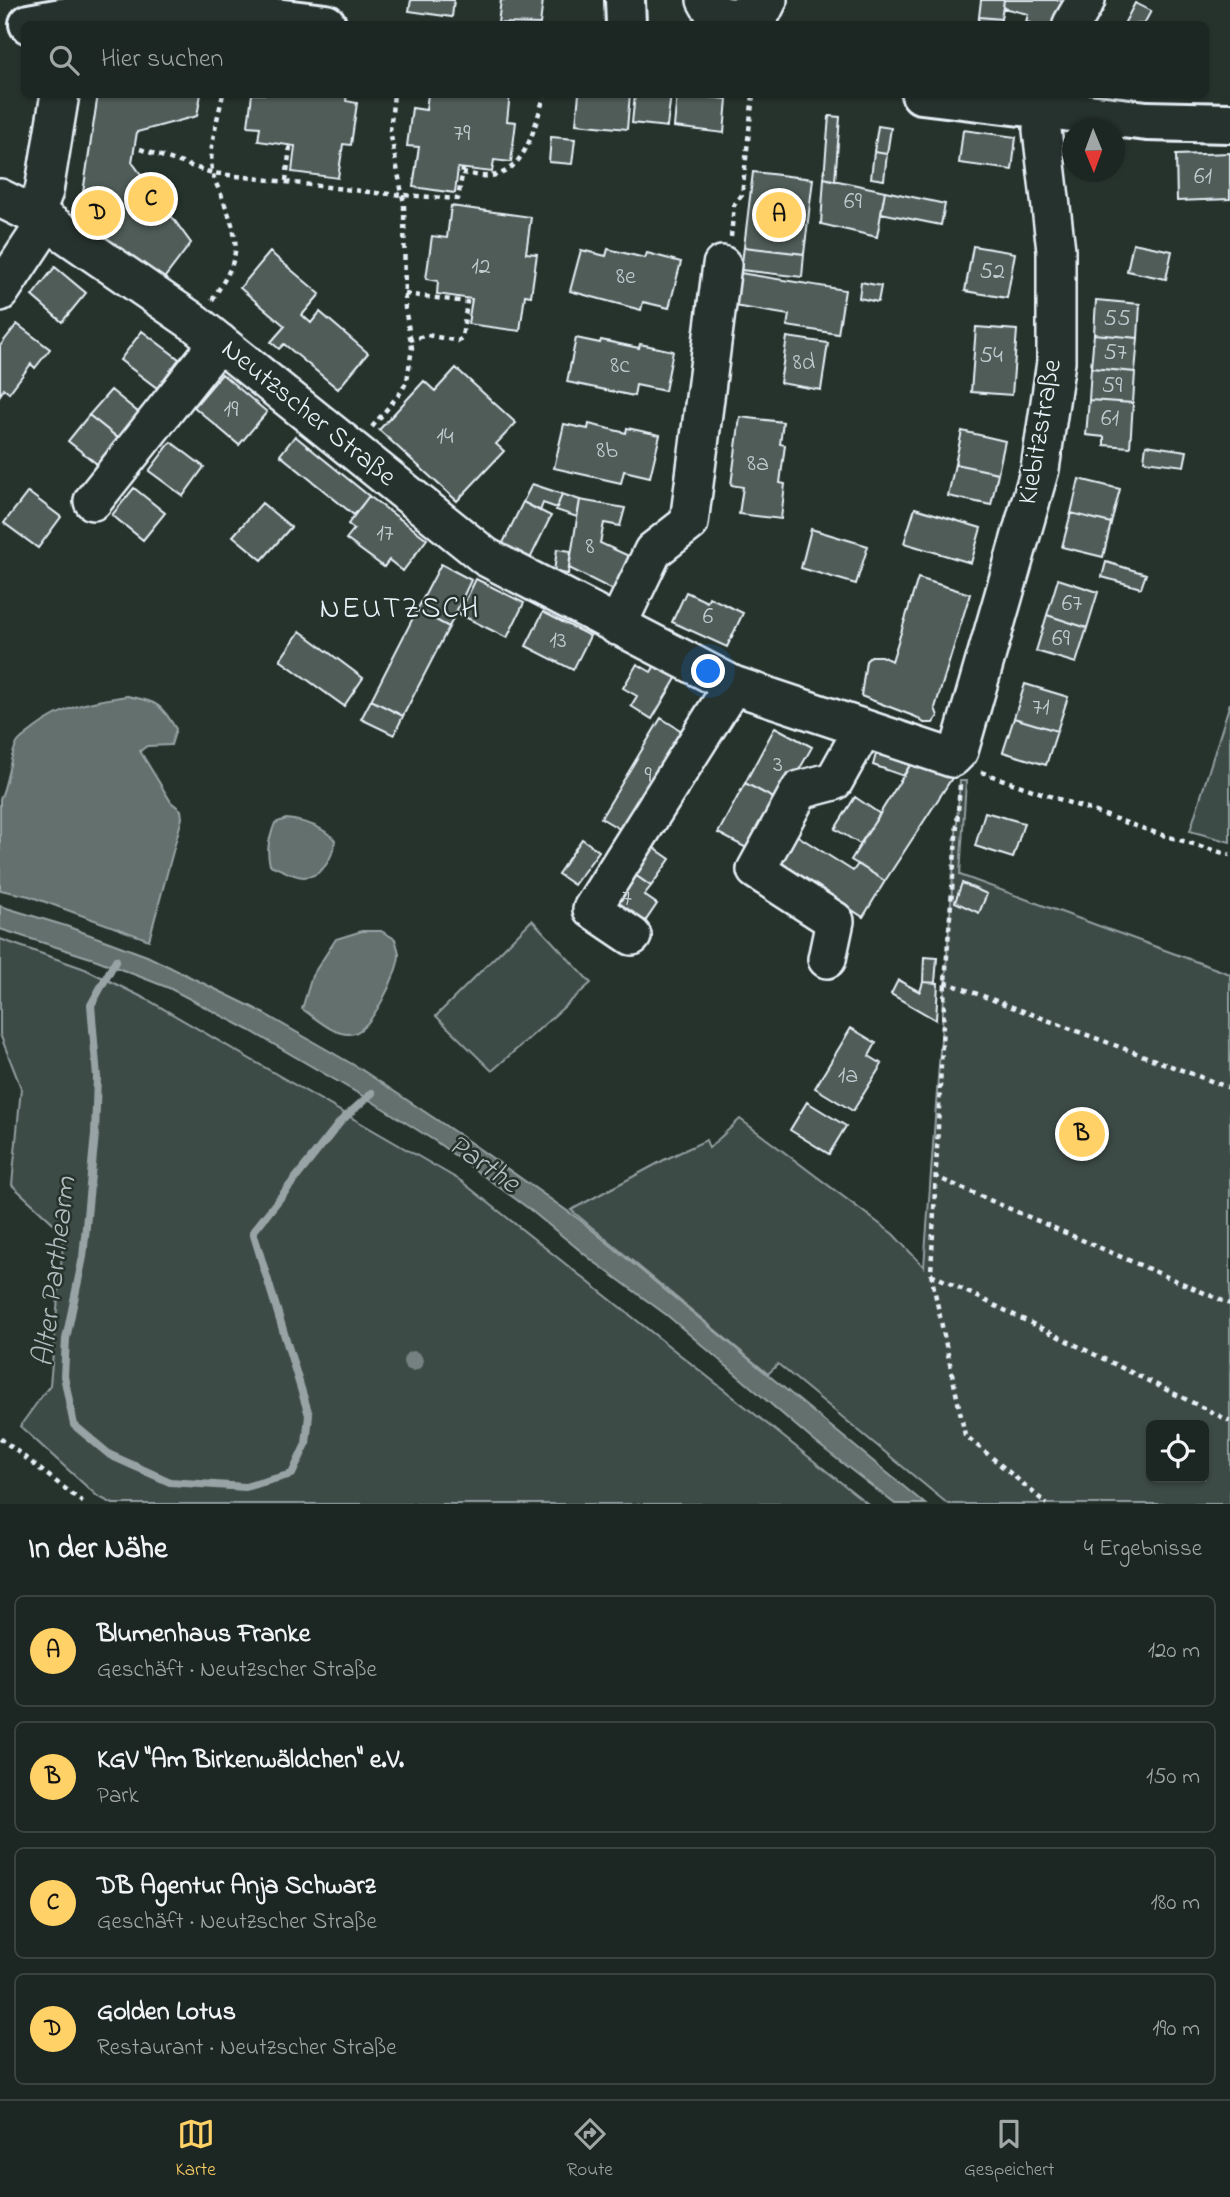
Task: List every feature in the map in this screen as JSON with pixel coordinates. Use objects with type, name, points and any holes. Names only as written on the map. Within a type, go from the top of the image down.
[{"type":"main road","points":[[625,0],[626,21]]},
{"type":"main road","points":[[67,20],[132,5],[182,7],[301,21]]},
{"type":"main road","points":[[0,32],[21,27]]},
{"type":"main road","points":[[982,98],[1043,102],[1147,121],[1230,123]]},
{"type":"street","points":[[706,0],[710,9],[725,18],[743,17],[764,10],[768,0]]},
{"type":"street","points":[[0,292],[41,218],[59,98]]},
{"type":"street","name":"Kiebitzstraße","points":[[952,758],[959,751],[1040,469],[1056,362],[1056,250],[1042,130],[1043,102]]},
{"type":"street","name":"Neutzscher Straße","points":[[0,198],[41,218],[207,333],[486,557],[733,685],[952,758]]},
{"type":"street","points":[[617,626],[653,551],[688,523],[722,265]]},
{"type":"street","points":[[93,501],[207,333]]},
{"type":"street","points":[[632,936],[592,909],[733,685]]},
{"type":"street","points":[[827,959],[835,921],[756,870],[800,790],[834,781],[863,729]]},
{"type":"path","points":[[207,333],[235,257],[237,239],[212,173],[213,147],[222,98]]},
{"type":"path","points":[[354,449],[401,392],[407,381],[412,348],[405,294],[404,204],[390,131],[394,98]]},
{"type":"path","points":[[140,149],[212,173],[458,199],[462,171],[491,176],[514,166],[524,152],[544,98]]},
{"type":"path","points":[[722,265],[729,252],[734,205],[742,195],[753,98]]},
{"type":"path","points":[[285,181],[290,146]]},
{"type":"path","points":[[405,294],[467,302],[462,338],[458,341],[426,335],[410,340]]},
{"type":"path","points":[[952,758],[977,771],[1230,855]]},
{"type":"path","points":[[952,758],[960,781],[945,982],[931,1273],[965,1435],[1047,1504]]},
{"type":"path","points":[[945,982],[1230,1088]]},
{"type":"path","points":[[934,1176],[1230,1304]]},
{"type":"path","points":[[931,1273],[1230,1421]]},
{"type":"path","points":[[0,1437],[85,1504]]},
{"type":"shaded area","points":[[1230,703],[1230,842],[1190,831]]},
{"type":"shaded area","points":[[960,781],[966,781],[960,875],[1230,974],[1230,1504],[948,1504],[778,1364],[768,1374],[571,1210],[706,1140],[709,1148],[740,1119],[893,1234],[924,1267]]},
{"type":"shaded area","points":[[532,920],[591,983],[492,1071],[436,1016]]},
{"type":"shaded area","points":[[0,939],[85,969],[148,1000],[461,1181],[868,1504],[113,1504],[97,1496],[20,1426],[50,1385],[64,1233],[12,1185],[21,1088],[0,1034]]},
{"type":"water","points":[[127,696],[157,705],[176,729],[171,745],[147,746],[140,751],[171,802],[181,810],[182,818],[149,940],[29,896],[0,890],[0,799],[18,742],[56,714],[90,703]]},
{"type":"water","points":[[286,819],[313,825],[335,840],[330,859],[322,870],[311,876],[300,877],[270,865],[268,849],[273,828],[275,823]]},
{"type":"water","name":"Parthe","points":[[0,906],[66,926],[147,956],[254,1008],[359,1068],[580,1220],[925,1504],[895,1504],[814,1441],[668,1316],[593,1261],[528,1208],[435,1141],[249,1030],[169,988],[97,960],[0,929]]},
{"type":"water","points":[[362,931],[381,931],[395,939],[399,953],[394,975],[374,1014],[358,1031],[344,1034],[331,1029],[302,1009],[312,976],[336,939]]},
{"type":"building","points":[[411,0],[454,0],[452,17],[409,11]]},
{"type":"building","points":[[501,0],[543,0],[540,21],[498,21]]},
{"type":"building","points":[[981,0],[1004,0],[1001,19],[979,17]]},
{"type":"building","points":[[1004,0],[1065,1],[1054,21],[1026,21],[1028,14],[1003,8]]},
{"type":"building","points":[[1135,3],[1151,11],[1146,21],[1126,21]]},
{"type":"building","points":[[979,17],[1001,19],[1001,21],[978,21]]},
{"type":"building","points":[[97,98],[200,98],[197,116],[137,132],[132,162],[191,243],[162,281],[79,219]]},
{"type":"building","points":[[252,98],[346,98],[346,101],[357,103],[351,145],[343,144],[338,178],[292,172],[295,146],[258,141],[260,127],[248,126]]},
{"type":"building","points":[[428,98],[510,98],[507,121],[516,122],[511,162],[494,160],[492,172],[458,168],[455,193],[413,187],[419,147],[407,146],[412,108],[426,110]]},
{"type":"building","points":[[579,98],[630,98],[627,129],[576,124]]},
{"type":"building","points":[[635,98],[671,98],[667,127],[632,123]]},
{"type":"building","points":[[677,98],[727,99],[724,133],[674,127]]},
{"type":"building","points":[[829,116],[840,117],[835,181],[824,178]]},
{"type":"building","points":[[878,126],[891,128],[887,154],[874,152]]},
{"type":"building","points":[[963,130],[1016,137],[1012,170],[959,163]]},
{"type":"building","points":[[551,137],[575,139],[572,164],[549,162]]},
{"type":"building","points":[[874,152],[887,154],[884,180],[871,178]]},
{"type":"building","points":[[1230,153],[1230,199],[1177,201],[1176,155]]},
{"type":"building","points":[[753,172],[813,179],[804,254],[744,247]]},
{"type":"building","points":[[824,178],[885,191],[877,237],[821,224]]},
{"type":"building","points":[[885,191],[945,204],[941,225],[881,213]]},
{"type":"building","points":[[451,206],[531,217],[526,253],[537,254],[531,296],[525,295],[520,331],[468,324],[472,299],[437,294],[438,281],[426,279],[432,236],[447,238]]},
{"type":"building","points":[[1133,243],[1172,251],[1166,279],[1127,271]]},
{"type":"building","points":[[973,246],[1015,253],[1007,298],[965,291]]},
{"type":"building","points":[[744,247],[804,254],[802,277],[741,270]]},
{"type":"building","points":[[608,249],[645,258],[647,253],[681,262],[669,308],[643,302],[641,310],[570,291],[581,250],[606,256]]},
{"type":"building","points":[[270,252],[320,294],[302,315],[311,323],[320,312],[368,353],[338,389],[284,344],[279,349],[271,342],[285,326],[240,288]]},
{"type":"building","points":[[55,267],[86,293],[62,322],[32,296]]},
{"type":"building","points":[[740,273],[845,290],[838,334],[787,326],[789,315],[734,306]]},
{"type":"building","points":[[861,282],[881,286],[878,302],[859,298]]},
{"type":"building","points":[[1096,300],[1140,304],[1138,338],[1094,334]]},
{"type":"building","points":[[17,324],[50,349],[35,368],[31,364],[9,393],[4,389],[0,395],[0,346]]},
{"type":"building","points":[[976,327],[1017,330],[1012,395],[971,392]]},
{"type":"building","points":[[142,331],[179,359],[157,388],[120,360]]},
{"type":"building","points":[[1094,334],[1138,338],[1135,372],[1091,368]]},
{"type":"building","points":[[787,337],[828,343],[821,390],[780,383]]},
{"type":"building","points":[[576,338],[639,348],[640,344],[673,351],[665,391],[636,385],[634,396],[567,382]]},
{"type":"building","points":[[456,368],[516,423],[496,444],[504,451],[457,501],[379,430],[424,381],[435,391]]},
{"type":"building","points":[[1091,368],[1135,372],[1133,403],[1089,400]]},
{"type":"building","points":[[222,374],[267,412],[239,445],[194,407]]},
{"type":"building","points":[[111,390],[139,413],[118,438],[89,415]]},
{"type":"building","points":[[1089,400],[1133,403],[1130,447],[1104,445],[1104,437],[1086,435]]},
{"type":"building","points":[[89,415],[118,438],[97,464],[68,441]]},
{"type":"building","points":[[740,417],[783,422],[780,444],[785,445],[780,483],[785,484],[781,519],[739,514],[743,487],[731,485]]},
{"type":"building","points":[[564,424],[588,429],[589,424],[626,433],[627,428],[660,435],[650,477],[624,471],[621,483],[554,468]]},
{"type":"building","points":[[962,431],[1005,441],[998,473],[955,464]]},
{"type":"building","points":[[295,436],[369,496],[354,515],[280,455]]},
{"type":"building","points":[[171,442],[204,467],[183,496],[149,471]]},
{"type":"building","points":[[1146,445],[1187,451],[1184,466],[1144,461]]},
{"type":"building","points":[[955,464],[998,473],[991,505],[948,496]]},
{"type":"building","points":[[1079,479],[1120,489],[1111,523],[1071,513]]},
{"type":"building","points":[[532,484],[562,494],[557,508],[543,503],[540,511],[523,502]]},
{"type":"building","points":[[134,488],[165,513],[143,540],[112,515]]},
{"type":"building","points":[[28,492],[61,517],[38,548],[4,523]]},
{"type":"building","points":[[562,494],[580,500],[577,517],[556,510]]},
{"type":"building","points":[[369,496],[427,539],[403,571],[389,560],[384,567],[346,539],[354,529],[348,524]]},
{"type":"building","points":[[580,500],[625,508],[620,526],[604,523],[600,543],[631,557],[615,591],[569,568]]},
{"type":"building","points":[[523,502],[551,516],[529,561],[501,547]]},
{"type":"building","points":[[262,503],[291,527],[262,560],[233,536]]},
{"type":"building","points":[[915,508],[981,528],[971,563],[904,543]]},
{"type":"building","points":[[1071,513],[1111,523],[1103,557],[1062,547]]},
{"type":"building","points":[[811,529],[868,546],[856,584],[801,568]]},
{"type":"building","points":[[557,549],[571,551],[568,574],[554,572]]},
{"type":"building","points":[[1106,562],[1146,574],[1141,588],[1102,577]]},
{"type":"building","points":[[441,564],[471,580],[449,627],[417,610]]},
{"type":"building","points":[[918,578],[970,594],[935,708],[938,716],[933,723],[924,723],[916,717],[861,696],[866,661],[871,656],[881,656],[892,661]]},
{"type":"building","points":[[476,579],[524,603],[507,638],[459,614]]},
{"type":"building","points":[[1058,579],[1098,592],[1087,628],[1047,615]]},
{"type":"building","points":[[686,592],[707,602],[709,597],[743,613],[727,647],[672,622]]},
{"type":"building","points":[[417,610],[449,627],[403,716],[371,700]]},
{"type":"building","points":[[543,612],[590,636],[573,670],[526,646]]},
{"type":"building","points":[[1047,615],[1087,628],[1076,663],[1036,651]]},
{"type":"building","points":[[300,631],[363,678],[344,706],[280,660]]},
{"type":"building","points":[[657,662],[678,675],[652,719],[631,706],[637,696],[623,688],[637,664],[651,672]]},
{"type":"building","points":[[1025,684],[1068,697],[1057,731],[1014,718]]},
{"type":"building","points":[[371,700],[403,716],[394,735],[361,719]]},
{"type":"building","points":[[661,718],[693,738],[628,834],[601,818]]},
{"type":"building","points":[[1014,718],[1057,731],[1046,765],[1003,752]]},
{"type":"building","points":[[775,727],[812,747],[781,802],[745,783]]},
{"type":"building","points":[[876,754],[910,765],[904,776],[873,765]]},
{"type":"building","points":[[910,765],[952,778],[885,881],[851,860]]},
{"type":"building","points":[[745,783],[781,802],[754,852],[718,833]]},
{"type":"building","points":[[855,797],[880,814],[860,844],[835,829]]},
{"type":"building","points":[[985,812],[1024,823],[1013,858],[975,846]]},
{"type":"building","points":[[790,831],[853,871],[858,864],[885,881],[863,917],[775,860]]},
{"type":"building","points":[[582,839],[599,851],[574,885],[558,874]]},
{"type":"building","points":[[644,841],[670,859],[651,886],[625,868]]},
{"type":"building","points":[[625,868],[651,886],[644,895],[657,904],[640,929],[602,903]]},
{"type":"building","points":[[962,883],[987,894],[979,913],[955,902]]},
{"type":"building","points":[[924,957],[937,958],[935,983],[923,982]]},
{"type":"building","points":[[898,980],[920,992],[923,982],[938,983],[936,1020],[891,994]]},
{"type":"building","points":[[851,1028],[876,1043],[869,1056],[882,1064],[853,1111],[815,1088]]},
{"type":"building","points":[[807,1102],[846,1126],[829,1154],[790,1130]]},
{"type":"waterway","name":"Alter Parthearm","points":[[116,960],[91,1005],[97,1077],[95,1134],[83,1257],[66,1339],[64,1376],[74,1425],[110,1455],[170,1482],[245,1487],[292,1474],[306,1444],[309,1415],[253,1232],[341,1121],[372,1093]]},
{"type":"place","name":"DB Agentur Anja Schwarz","points":[[151,199]]},
{"type":"place","name":"Golden Lotus","points":[[98,213]]},
{"type":"place","name":"Blumenhaus Franke","points":[[779,215]]},
{"type":"place","name":"KGV \"Am Birkenwäldchen\" e.V.","points":[[1082,1134]]},
{"type":"district","name":"NEUTZSCH","points":[[400,610]]}]
